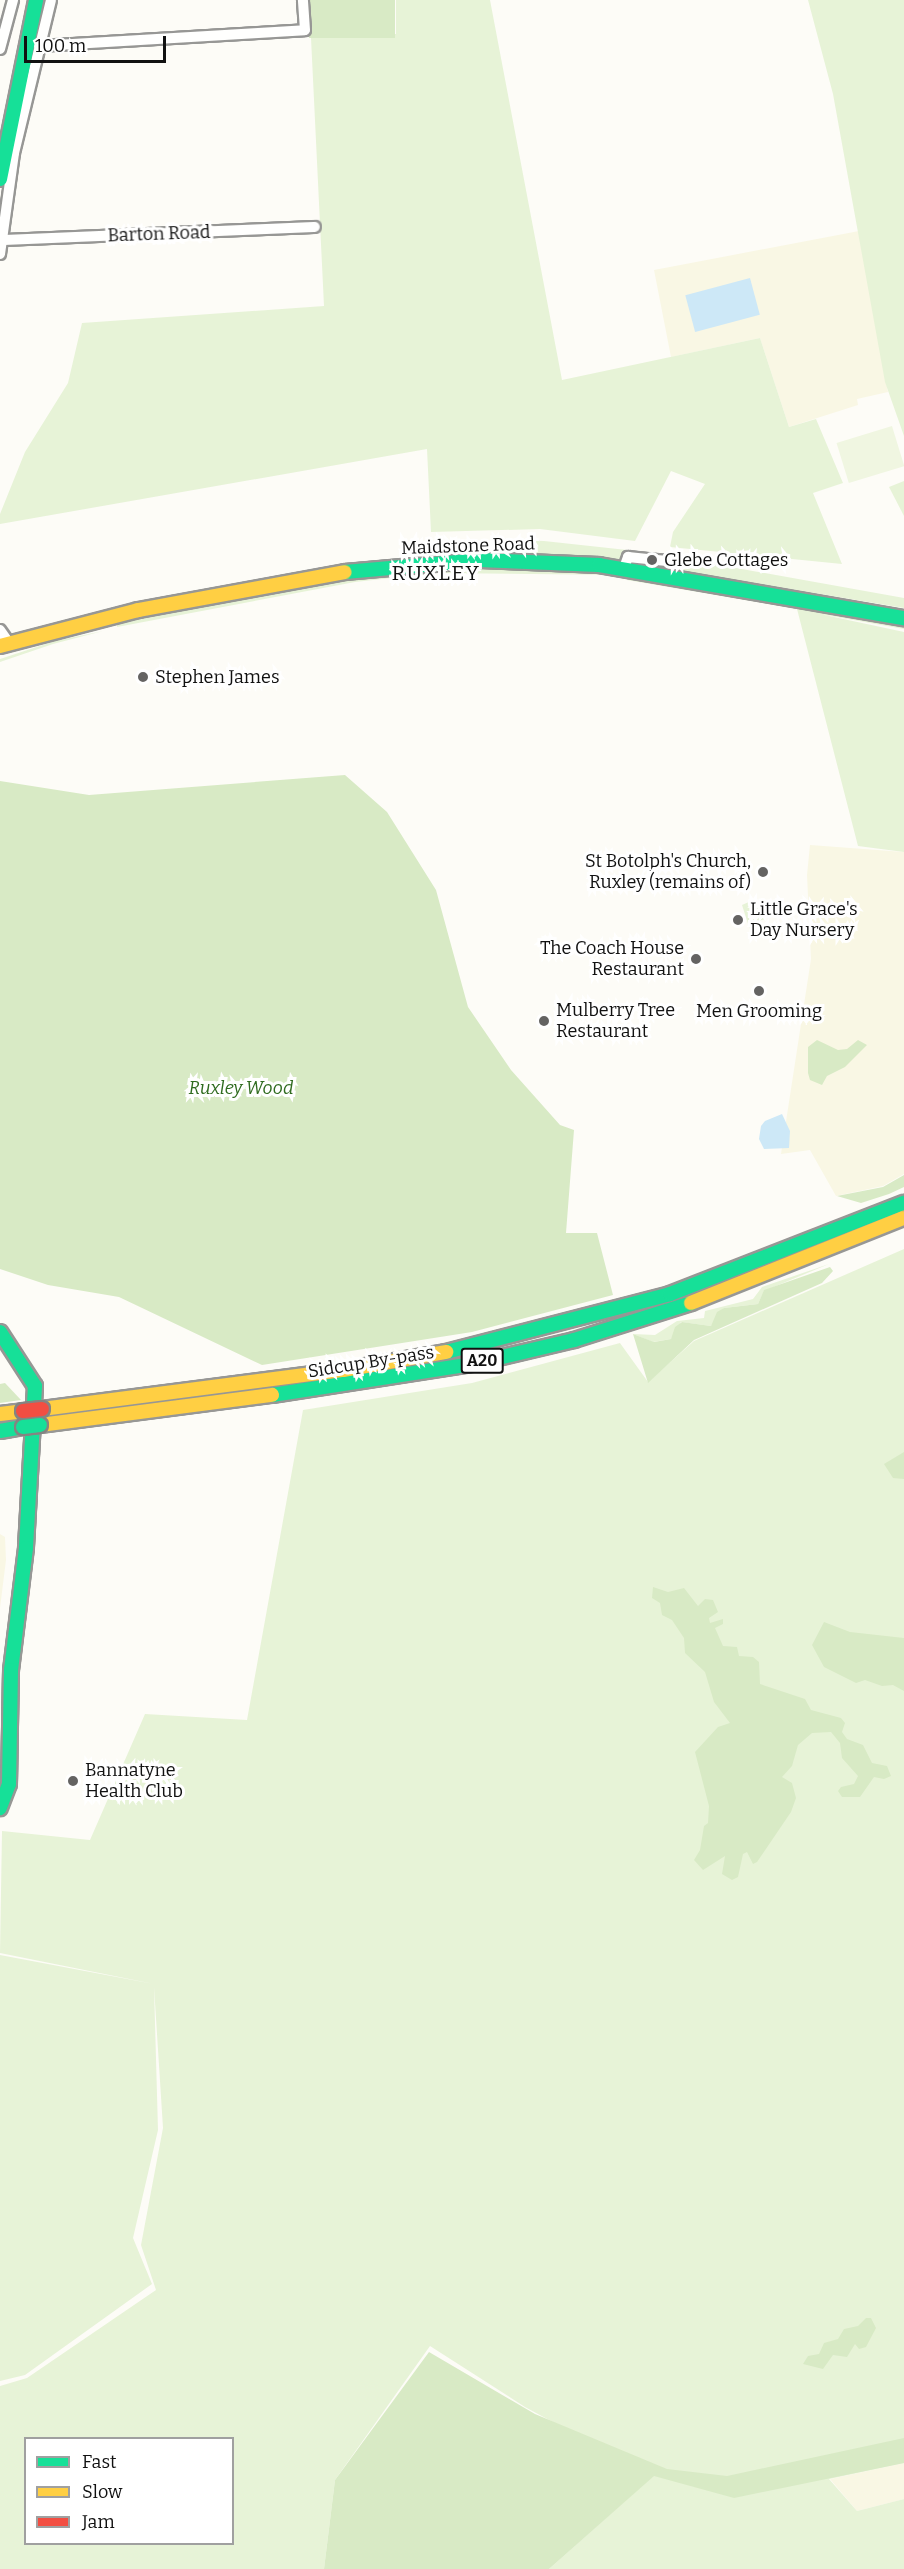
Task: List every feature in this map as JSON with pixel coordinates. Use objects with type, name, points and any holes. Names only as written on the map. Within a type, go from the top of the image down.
[{"type":"main road","points":[[0,130],[26,0]]},
{"type":"main road","points":[[0,179],[36,0]]},
{"type":"main road","name":"Maidstone Road","points":[[5,644],[138,610],[355,571],[416,563],[517,560],[624,568],[904,618]]},
{"type":"main road","name":"Sidcup By-pass","points":[[0,1414],[343,1370],[469,1348],[670,1294],[904,1203]]},
{"type":"main road","name":"Sidcup By-pass","points":[[0,1431],[345,1386],[472,1364],[574,1340],[675,1309],[904,1218]]},
{"type":"main road","points":[[0,1332],[35,1386],[26,1548],[11,1670],[9,1784],[0,1808]]},
{"type":"street","points":[[0,49],[13,0]]},
{"type":"street","points":[[0,254],[14,153],[51,0]]},
{"type":"street","points":[[39,46],[305,30],[303,0]]},
{"type":"street","name":"Barton Road","points":[[2,240],[315,227]]},
{"type":"street","points":[[624,568],[628,557],[667,561]]},
{"type":"street","points":[[0,630],[5,644]]},
{"type":"shaded area","points":[[859,231],[888,392],[857,399],[858,405],[789,427],[760,338],[671,357],[654,270]]},
{"type":"shaded area","points":[[810,845],[904,852],[904,1174],[883,1186],[836,1196],[810,1150],[781,1154],[811,959],[807,875]]},
{"type":"shaded area","points":[[0,1534],[5,1537],[6,1560],[0,1608]]},
{"type":"shaded area","points":[[904,2463],[904,2499],[857,2511],[830,2479]]},
{"type":"green space","points":[[309,0],[395,0],[395,38],[309,38]]},
{"type":"green space","points":[[396,0],[490,0],[562,380],[760,338],[789,427],[816,419],[843,483],[813,493],[842,564],[670,547],[673,532],[705,484],[671,471],[635,541],[540,529],[431,532],[427,449],[0,524],[0,514],[25,452],[68,383],[82,323],[324,306],[311,38],[396,34]]},
{"type":"green space","points":[[808,0],[904,0],[904,436],[885,382],[833,94]]},
{"type":"green space","points":[[892,426],[904,466],[849,483],[837,443]]},
{"type":"green space","points":[[904,481],[904,516],[889,487]]},
{"type":"green space","points":[[514,540],[627,550],[623,561],[512,552],[421,556],[427,547]]},
{"type":"green space","points":[[669,556],[904,598],[904,608],[665,568]]},
{"type":"green space","points":[[505,567],[621,574],[904,625],[904,629],[820,614],[904,632],[904,852],[858,846],[797,609],[627,580],[623,575],[436,573],[355,582],[117,627],[117,621],[346,580],[401,572]]},
{"type":"green space","points":[[103,631],[53,644],[0,662],[0,659],[55,641]]},
{"type":"green space","name":"Ruxley Wood","points":[[345,775],[387,812],[436,890],[468,1007],[511,1070],[560,1125],[574,1130],[566,1233],[597,1233],[613,1295],[472,1332],[262,1365],[119,1297],[48,1285],[0,1269],[0,781],[89,795]]},
{"type":"green space","points":[[751,901],[759,903],[765,919],[752,923],[754,929],[750,930],[742,905]]},
{"type":"green space","points":[[817,1040],[838,1050],[847,1049],[858,1040],[867,1045],[845,1067],[827,1076],[822,1085],[810,1080],[808,1073],[808,1047]]},
{"type":"green space","points":[[904,1175],[904,1187],[861,1203],[837,1196],[883,1187]]},
{"type":"green space","points":[[904,1249],[904,2463],[829,2479],[857,2511],[904,2499],[904,2569],[549,2569],[653,2476],[525,2407],[430,2346],[335,2480],[324,2569],[0,2569],[0,2386],[27,2378],[156,2290],[141,2245],[163,2128],[154,1987],[158,2130],[133,2238],[152,2284],[25,2375],[0,2381],[0,1955],[154,1984],[0,1953],[2,1831],[90,1840],[145,1714],[247,1720],[303,1410],[472,1383],[620,1343],[648,1382],[694,1341]]},
{"type":"green space","points":[[829,1264],[764,1291],[758,1304],[724,1308],[711,1326],[681,1322],[671,1339],[653,1342],[633,1334],[655,1335],[677,1321],[704,1318],[705,1311],[753,1299],[762,1287]]},
{"type":"green space","points":[[830,1267],[833,1271],[822,1283],[694,1340],[648,1383],[633,1334],[654,1342],[671,1339],[675,1327],[682,1322],[711,1326],[717,1312],[724,1308],[758,1304],[764,1290]]},
{"type":"green space","points":[[5,1383],[21,1400],[0,1403],[0,1384]]},
{"type":"green space","points":[[904,1452],[904,1479],[893,1478],[884,1464]]},
{"type":"green space","points":[[653,1587],[668,1592],[684,1588],[698,1606],[705,1599],[713,1600],[718,1612],[709,1618],[710,1623],[723,1619],[723,1624],[715,1628],[723,1646],[737,1647],[739,1656],[753,1657],[759,1662],[760,1684],[805,1699],[811,1710],[841,1718],[845,1723],[842,1732],[847,1739],[863,1745],[872,1763],[887,1766],[891,1776],[884,1779],[874,1777],[860,1797],[842,1797],[838,1791],[841,1787],[854,1784],[858,1776],[842,1758],[840,1743],[831,1732],[812,1733],[798,1745],[792,1766],[782,1777],[792,1783],[796,1798],[791,1812],[757,1862],[753,1864],[747,1852],[743,1854],[738,1877],[732,1880],[722,1874],[725,1856],[703,1870],[694,1860],[700,1850],[704,1826],[708,1823],[709,1806],[695,1752],[718,1727],[730,1723],[714,1702],[705,1672],[685,1653],[684,1638],[672,1620],[662,1615],[660,1603],[652,1598]]},
{"type":"green space","points":[[824,1622],[850,1632],[904,1638],[904,1691],[893,1685],[882,1686],[865,1680],[856,1683],[824,1667],[812,1645]]},
{"type":"green space","points":[[866,2318],[871,2318],[876,2328],[866,2347],[859,2349],[855,2344],[847,2357],[833,2355],[823,2369],[803,2364],[808,2356],[819,2354],[824,2343],[838,2339],[844,2329],[858,2326]]},
{"type":"green space","points":[[429,2352],[535,2414],[667,2469],[727,2476],[904,2438],[904,2463],[734,2498],[654,2476],[549,2569],[324,2569],[335,2480]]},
{"type":"water","points":[[750,278],[760,315],[695,332],[685,295]]},
{"type":"water","points":[[782,1114],[790,1131],[789,1148],[764,1149],[759,1139],[761,1126],[765,1121]]},
{"type":"traffic: fast","points":[[0,179],[36,0]]},
{"type":"traffic: fast","points":[[345,572],[480,560],[599,565],[904,618]]},
{"type":"traffic: fast","points":[[446,1352],[670,1294],[904,1203]]},
{"type":"traffic: fast","points":[[272,1395],[472,1364],[574,1340],[691,1303]]},
{"type":"traffic: fast","points":[[0,1332],[35,1386],[26,1548],[11,1670],[9,1784],[0,1808]]},
{"type":"traffic: fast","points":[[23,1427],[40,1425]]},
{"type":"traffic: fast","points":[[0,1431],[23,1427]]},
{"type":"traffic: slow","points":[[0,646],[138,610],[345,572]]},
{"type":"traffic: slow","points":[[691,1303],[904,1218]]},
{"type":"traffic: slow","points":[[42,1409],[343,1370],[446,1352]]},
{"type":"traffic: slow","points":[[40,1425],[272,1395]]},
{"type":"traffic: slow","points":[[0,1414],[23,1411]]},
{"type":"traffic: jam","points":[[23,1411],[42,1409]]},
{"type":"place","name":"Glebe Cottages","points":[[652,560]]},
{"type":"place","name":"Stephen James","points":[[143,677]]},
{"type":"place","name":"St Botolph's Church, Ruxley (remains of)","points":[[763,872]]},
{"type":"place","name":"Little Grace's Day Nursery","points":[[738,920]]},
{"type":"place","name":"The Coach House Restaurant","points":[[696,959]]},
{"type":"place","name":"Men Grooming","points":[[759,991]]},
{"type":"place","name":"Mulberry Tree Restaurant","points":[[544,1021]]},
{"type":"place","name":"Bannatyne Health Club","points":[[73,1781]]},
{"type":"district","name":"RUXLEY","points":[[436,573]]}]
